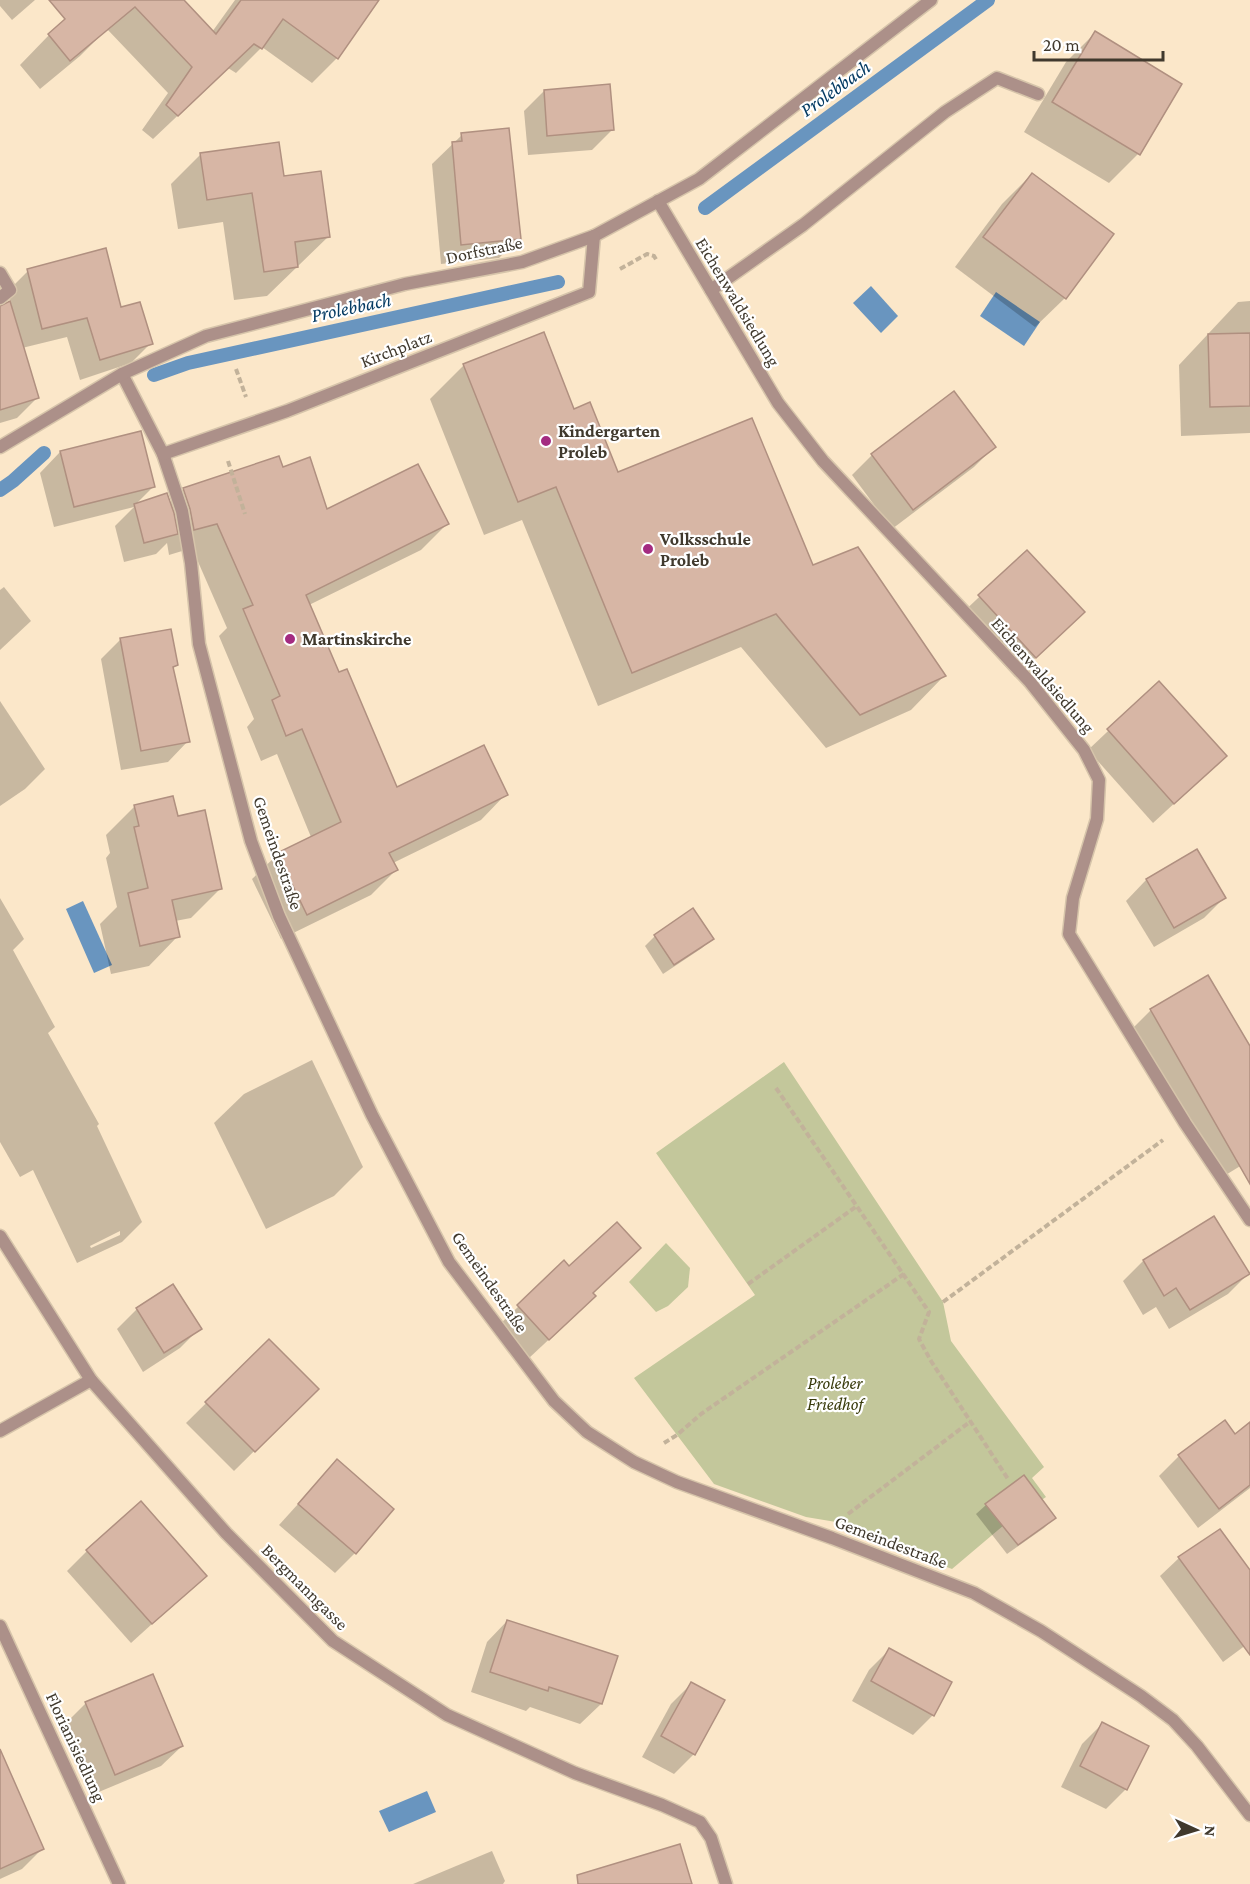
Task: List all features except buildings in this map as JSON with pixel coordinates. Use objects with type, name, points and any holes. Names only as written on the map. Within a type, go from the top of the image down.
[{"type":"street","name":"Dorfstraße","points":[[0,447],[122,374],[206,336],[405,284],[522,262],[594,236],[699,179],[931,0]]},
{"type":"street","points":[[711,290],[803,225],[945,112],[997,78],[1038,94]]},
{"type":"street","name":"Eichenwaldsiedlung","points":[[658,201],[778,403],[823,461],[1030,682],[1084,750],[1100,780],[1097,819],[1073,898],[1069,934],[1185,1123],[1250,1220]]},
{"type":"street","name":"Kirchplatz","points":[[163,454],[287,411],[589,292],[594,236]]},
{"type":"street","points":[[0,273],[10,290],[0,298]]},
{"type":"street","name":"Gemeindestraße","points":[[122,374],[163,454],[182,511],[191,563],[200,644],[251,841],[279,916],[372,1115],[449,1262],[554,1401],[587,1432],[634,1462],[677,1482],[975,1593],[1051,1637],[1141,1696],[1173,1720],[1197,1746],[1250,1815]]},
{"type":"street","name":"Bergmanngasse","points":[[0,1236],[91,1380],[226,1533],[333,1641],[447,1715],[575,1773],[662,1804],[700,1822],[711,1838],[726,1884]]},
{"type":"street","points":[[0,1431],[91,1380]]},
{"type":"street","name":"Florianisiedlung","points":[[0,1626],[119,1884]]},
{"type":"path","points":[[220,435],[245,514]]},
{"type":"path","points":[[776,1088],[929,1312],[919,1339],[1008,1479]]},
{"type":"path","points":[[943,1302],[1185,1123]]},
{"type":"path","points":[[748,1284],[857,1206]]},
{"type":"path","points":[[677,1435],[701,1414],[904,1275]]},
{"type":"path","points":[[832,1538],[836,1522],[971,1421]]},
{"type":"green space","name":"Proleber Friedhof","points":[[784,1062],[943,1302],[951,1341],[1044,1467],[1032,1478],[1046,1497],[1004,1525],[952,1569],[849,1530],[836,1522],[806,1517],[714,1484],[634,1378],[755,1295],[656,1153]]},
{"type":"green space","points":[[666,1243],[690,1268],[688,1287],[668,1306],[656,1312],[629,1282]]},
{"type":"water","points":[[871,286],[898,316],[881,333],[853,303]]},
{"type":"water","points":[[996,292],[1040,322],[1024,346],[980,316]]},
{"type":"water","points":[[83,901],[112,965],[94,973],[66,909]]},
{"type":"water","points":[[427,1791],[436,1812],[389,1832],[379,1811]]},
{"type":"waterway","name":"Prolebbach","points":[[705,208],[988,0]]},
{"type":"waterway","name":"Prolebbach","points":[[154,375],[188,363],[558,282]]},
{"type":"waterway","name":"Prolebbach","points":[[0,490],[44,453]]},
{"type":"place","name":"Kindergarten Proleb","points":[[546,441]]},
{"type":"place","name":"Volksschule Proleb","points":[[648,549]]},
{"type":"place","name":"Martinskirche","points":[[290,639]]}]
